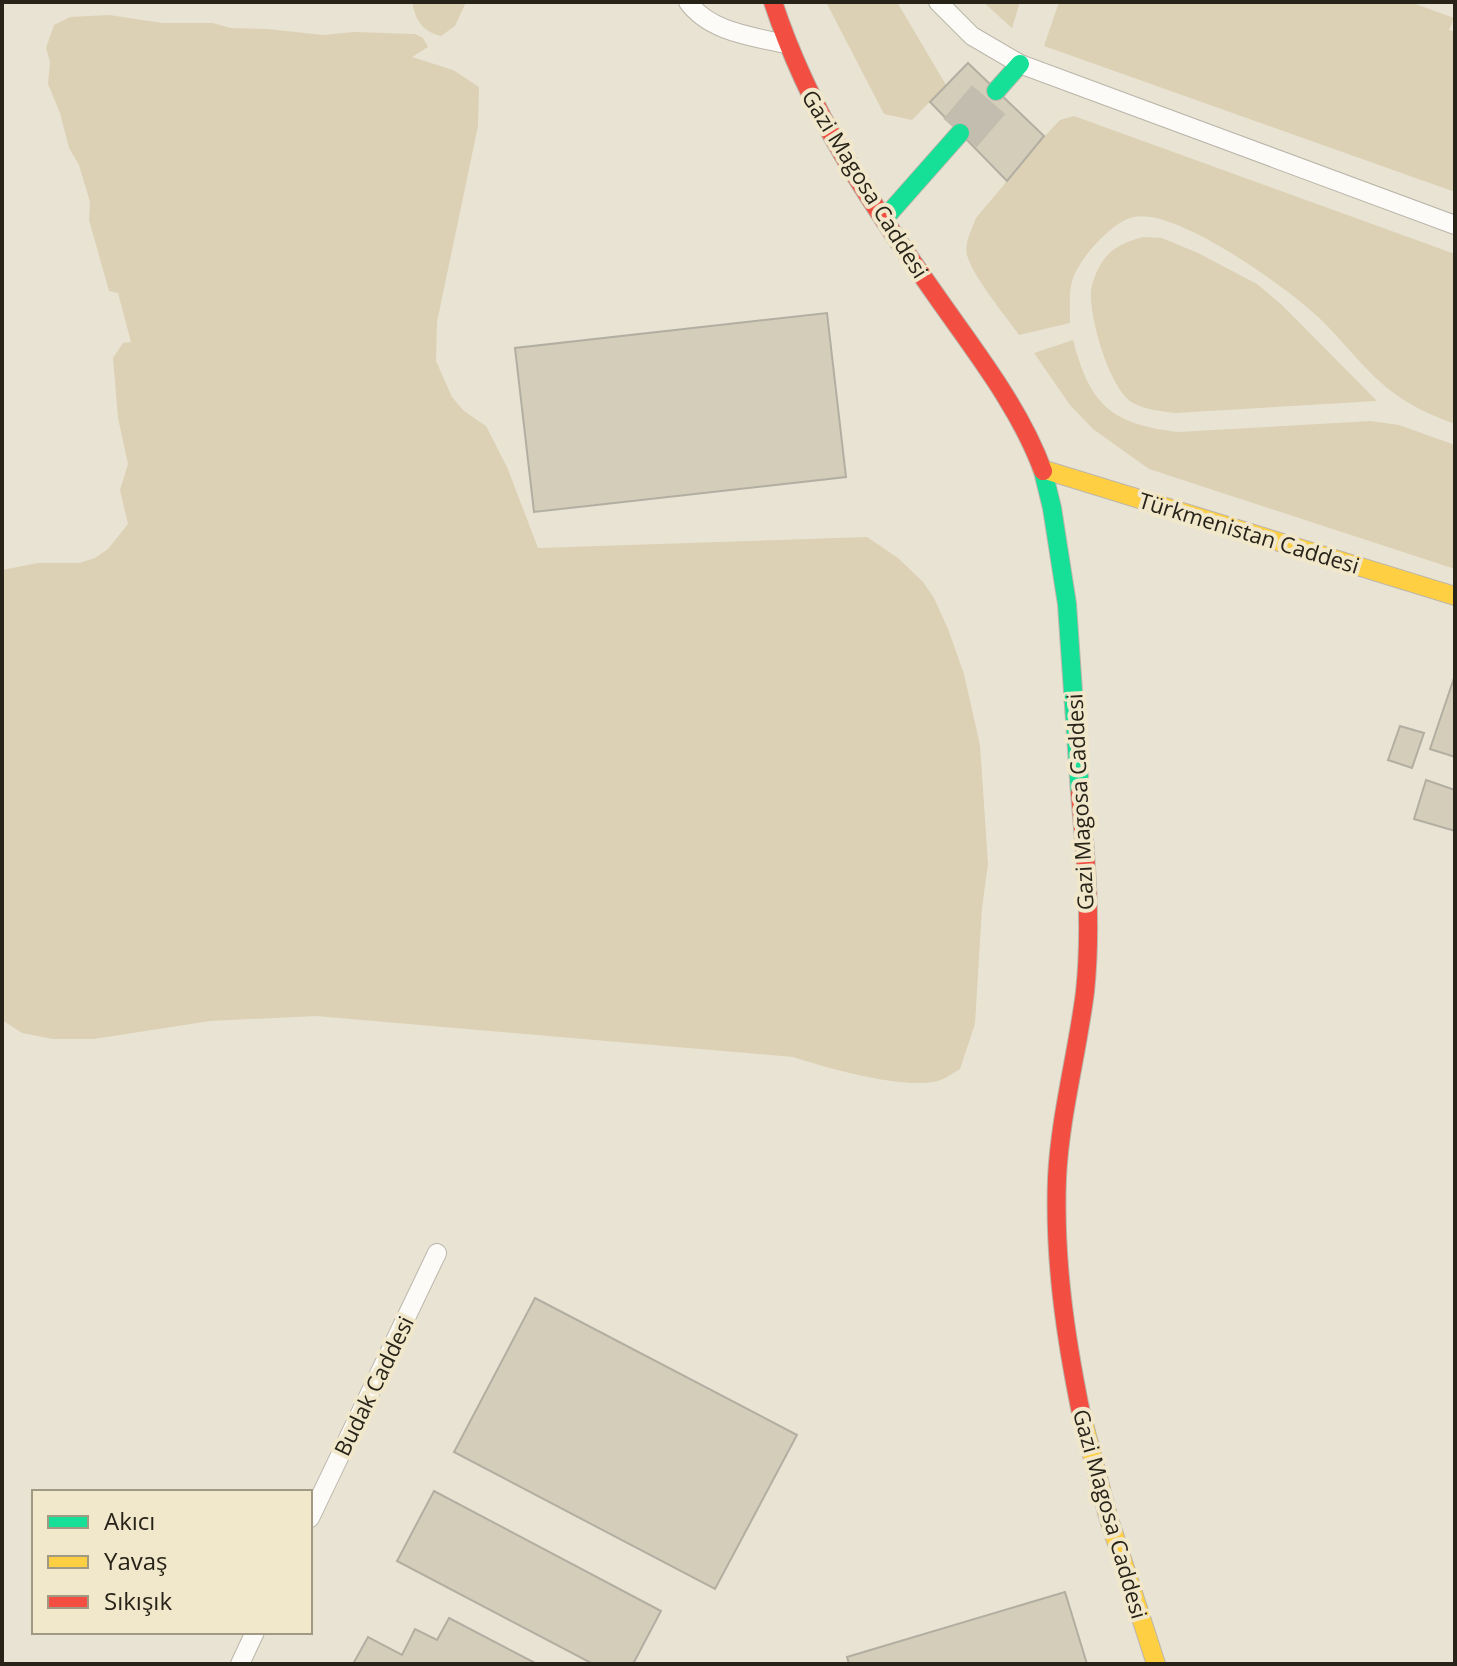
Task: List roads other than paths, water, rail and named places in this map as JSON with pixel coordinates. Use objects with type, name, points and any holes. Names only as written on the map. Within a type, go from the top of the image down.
[{"type":"street","name":"Gazi Magosa Caddesi","points":[[773,2],[785,44],[802,84],[861,185],[1012,407],[1042,469],[1060,556],[1071,660],[1087,918],[1087,966],[1082,1015],[1058,1164],[1058,1262],[1076,1397],[1098,1488],[1156,1664]]},
{"type":"street","points":[[996,91],[1020,64]]},
{"type":"street","points":[[884,219],[960,133]]},
{"type":"street","name":"Türkmenistan Caddesi","points":[[1042,469],[1455,596]]},
{"type":"lane","points":[[688,2],[709,22],[733,32],[785,44]]},
{"type":"lane","points":[[938,2],[972,36],[1020,64],[1455,225]]},
{"type":"lane","name":"Budak Caddesi","points":[[312,1514],[437,1253]]},
{"type":"lane","points":[[240,1664],[254,1634]]},
{"type":"tunnel","points":[[960,133],[996,91]]}]
